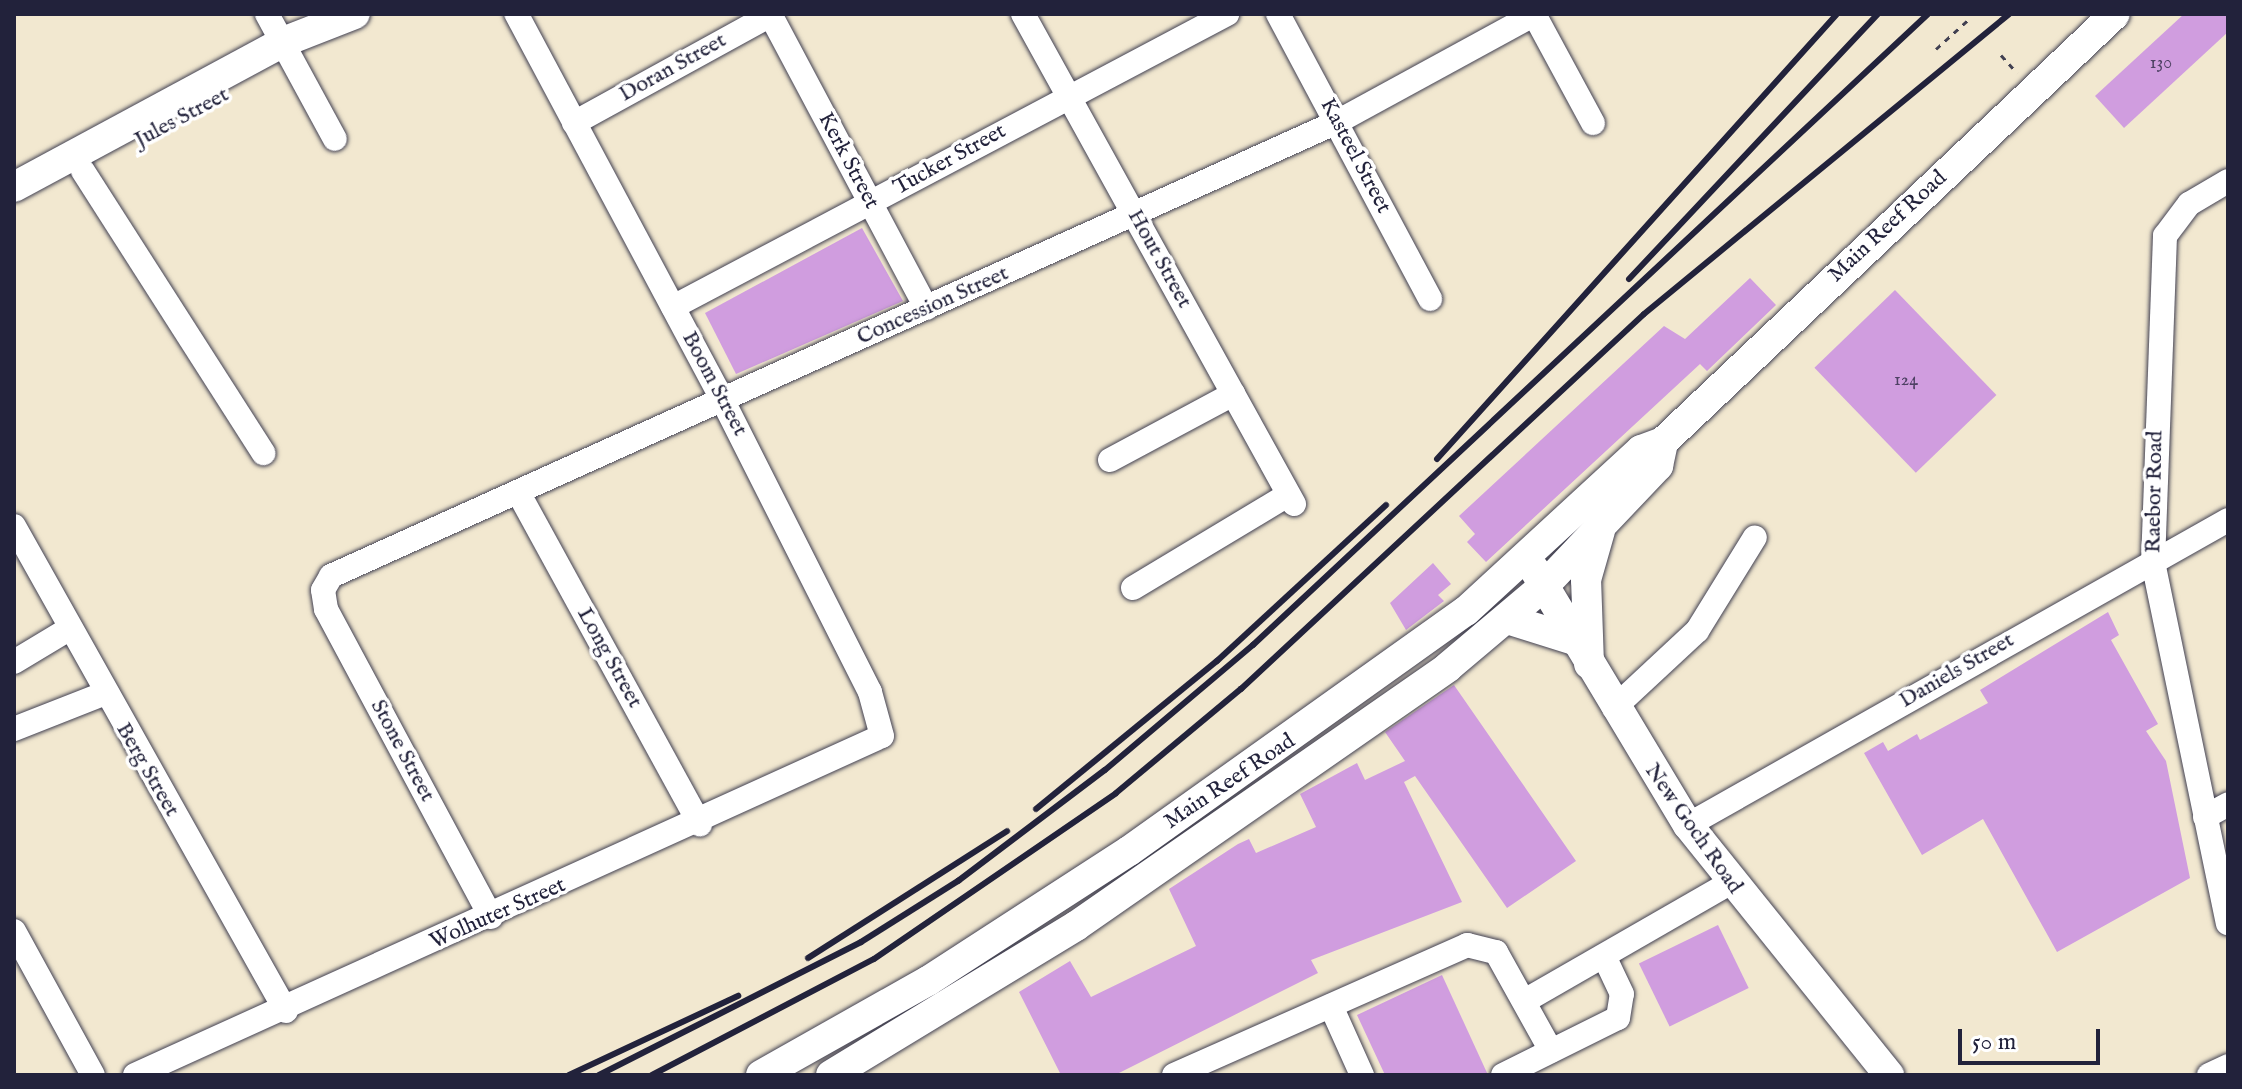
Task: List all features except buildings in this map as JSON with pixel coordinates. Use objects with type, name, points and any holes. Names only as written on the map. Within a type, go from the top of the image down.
[{"type":"main road","name":"Main Reef Road","points":[[831,1075],[1188,851],[1507,619],[1536,573],[1641,450],[1663,442],[2115,14]]},
{"type":"main road","name":"Jules Street","points":[[14,187],[350,17]]},
{"type":"main road","name":"Jules Street","points":[[14,209],[287,50]]},
{"type":"main road","name":"Main Reef Road","points":[[761,1075],[928,981],[1129,851],[1536,573],[1604,522],[1658,466],[1663,442]]},
{"type":"main road","points":[[1507,619],[1582,652],[1586,580],[1604,522]]},
{"type":"main road","name":"New Goch Road","points":[[1536,573],[1614,708],[1688,825],[1730,883],[1889,1075]]},
{"type":"street","points":[[267,14],[335,139]]},
{"type":"street","name":"Boom Street","points":[[516,14],[722,399],[881,716],[882,736],[861,751]]},
{"type":"street","name":"Doran Street","points":[[574,123],[771,14]]},
{"type":"street","name":"Kerk Street","points":[[771,14],[926,308]]},
{"type":"street","name":"Hout Street","points":[[1023,14],[1291,500],[1133,588]]},
{"type":"street","name":"Tucker Street","points":[[673,307],[871,203],[1066,95],[1227,14]]},
{"type":"street","name":"Kasteel Street","points":[[1278,14],[1430,299]]},
{"type":"street","points":[[1534,14],[1593,123]]},
{"type":"street","name":"Concession Street","points":[[326,583],[343,568],[1337,122],[1534,14]]},
{"type":"street","points":[[83,171],[263,453]]},
{"type":"street","name":"Raebor Road","points":[[2228,181],[2189,204],[2165,236],[2153,562],[2228,923]]},
{"type":"street","points":[[1110,460],[1233,394]]},
{"type":"street","name":"Long Street","points":[[518,492],[700,824]]},
{"type":"street","name":"Daniels Street","points":[[1688,825],[2228,520]]},
{"type":"street","name":"Berg Street","points":[[14,526],[103,694],[286,1011]]},
{"type":"street","points":[[1614,708],[1697,631],[1755,537]]},
{"type":"street","name":"Stone Street","points":[[326,583],[326,609],[491,917]]},
{"type":"street","points":[[14,662],[69,629]]},
{"type":"street","points":[[14,729],[103,694]]},
{"type":"street","name":"Wolhuter Street","points":[[135,1075],[286,1011],[861,751]]},
{"type":"street","points":[[2205,817],[2228,804]]},
{"type":"street","points":[[1528,999],[1730,883]]},
{"type":"street","points":[[14,931],[93,1075]]},
{"type":"street","points":[[1175,1075],[1467,945],[1496,952],[1528,999],[1551,1051]]},
{"type":"street","points":[[1503,1075],[1618,1018],[1622,994],[1604,956]]},
{"type":"street","points":[[1331,1006],[1362,1075]]},
{"type":"street","points":[[2209,1075],[2228,1066]]},
{"type":"path","points":[[1936,49],[1968,20]]},
{"type":"path","points":[[2001,55],[2011,66]]},
{"type":"railway","points":[[1437,459],[1837,14]]},
{"type":"railway","points":[[1629,279],[1878,14]]},
{"type":"railway","points":[[599,1075],[861,942],[958,881],[1105,770],[1253,645],[1928,14]]},
{"type":"railway","points":[[652,1075],[874,959],[1116,793],[1241,689],[1644,314],[2009,14]]},
{"type":"railway","points":[[1036,809],[1217,661],[1386,505]]},
{"type":"railway","points":[[808,958],[1007,831]]},
{"type":"railway","points":[[569,1075],[738,996]]}]
